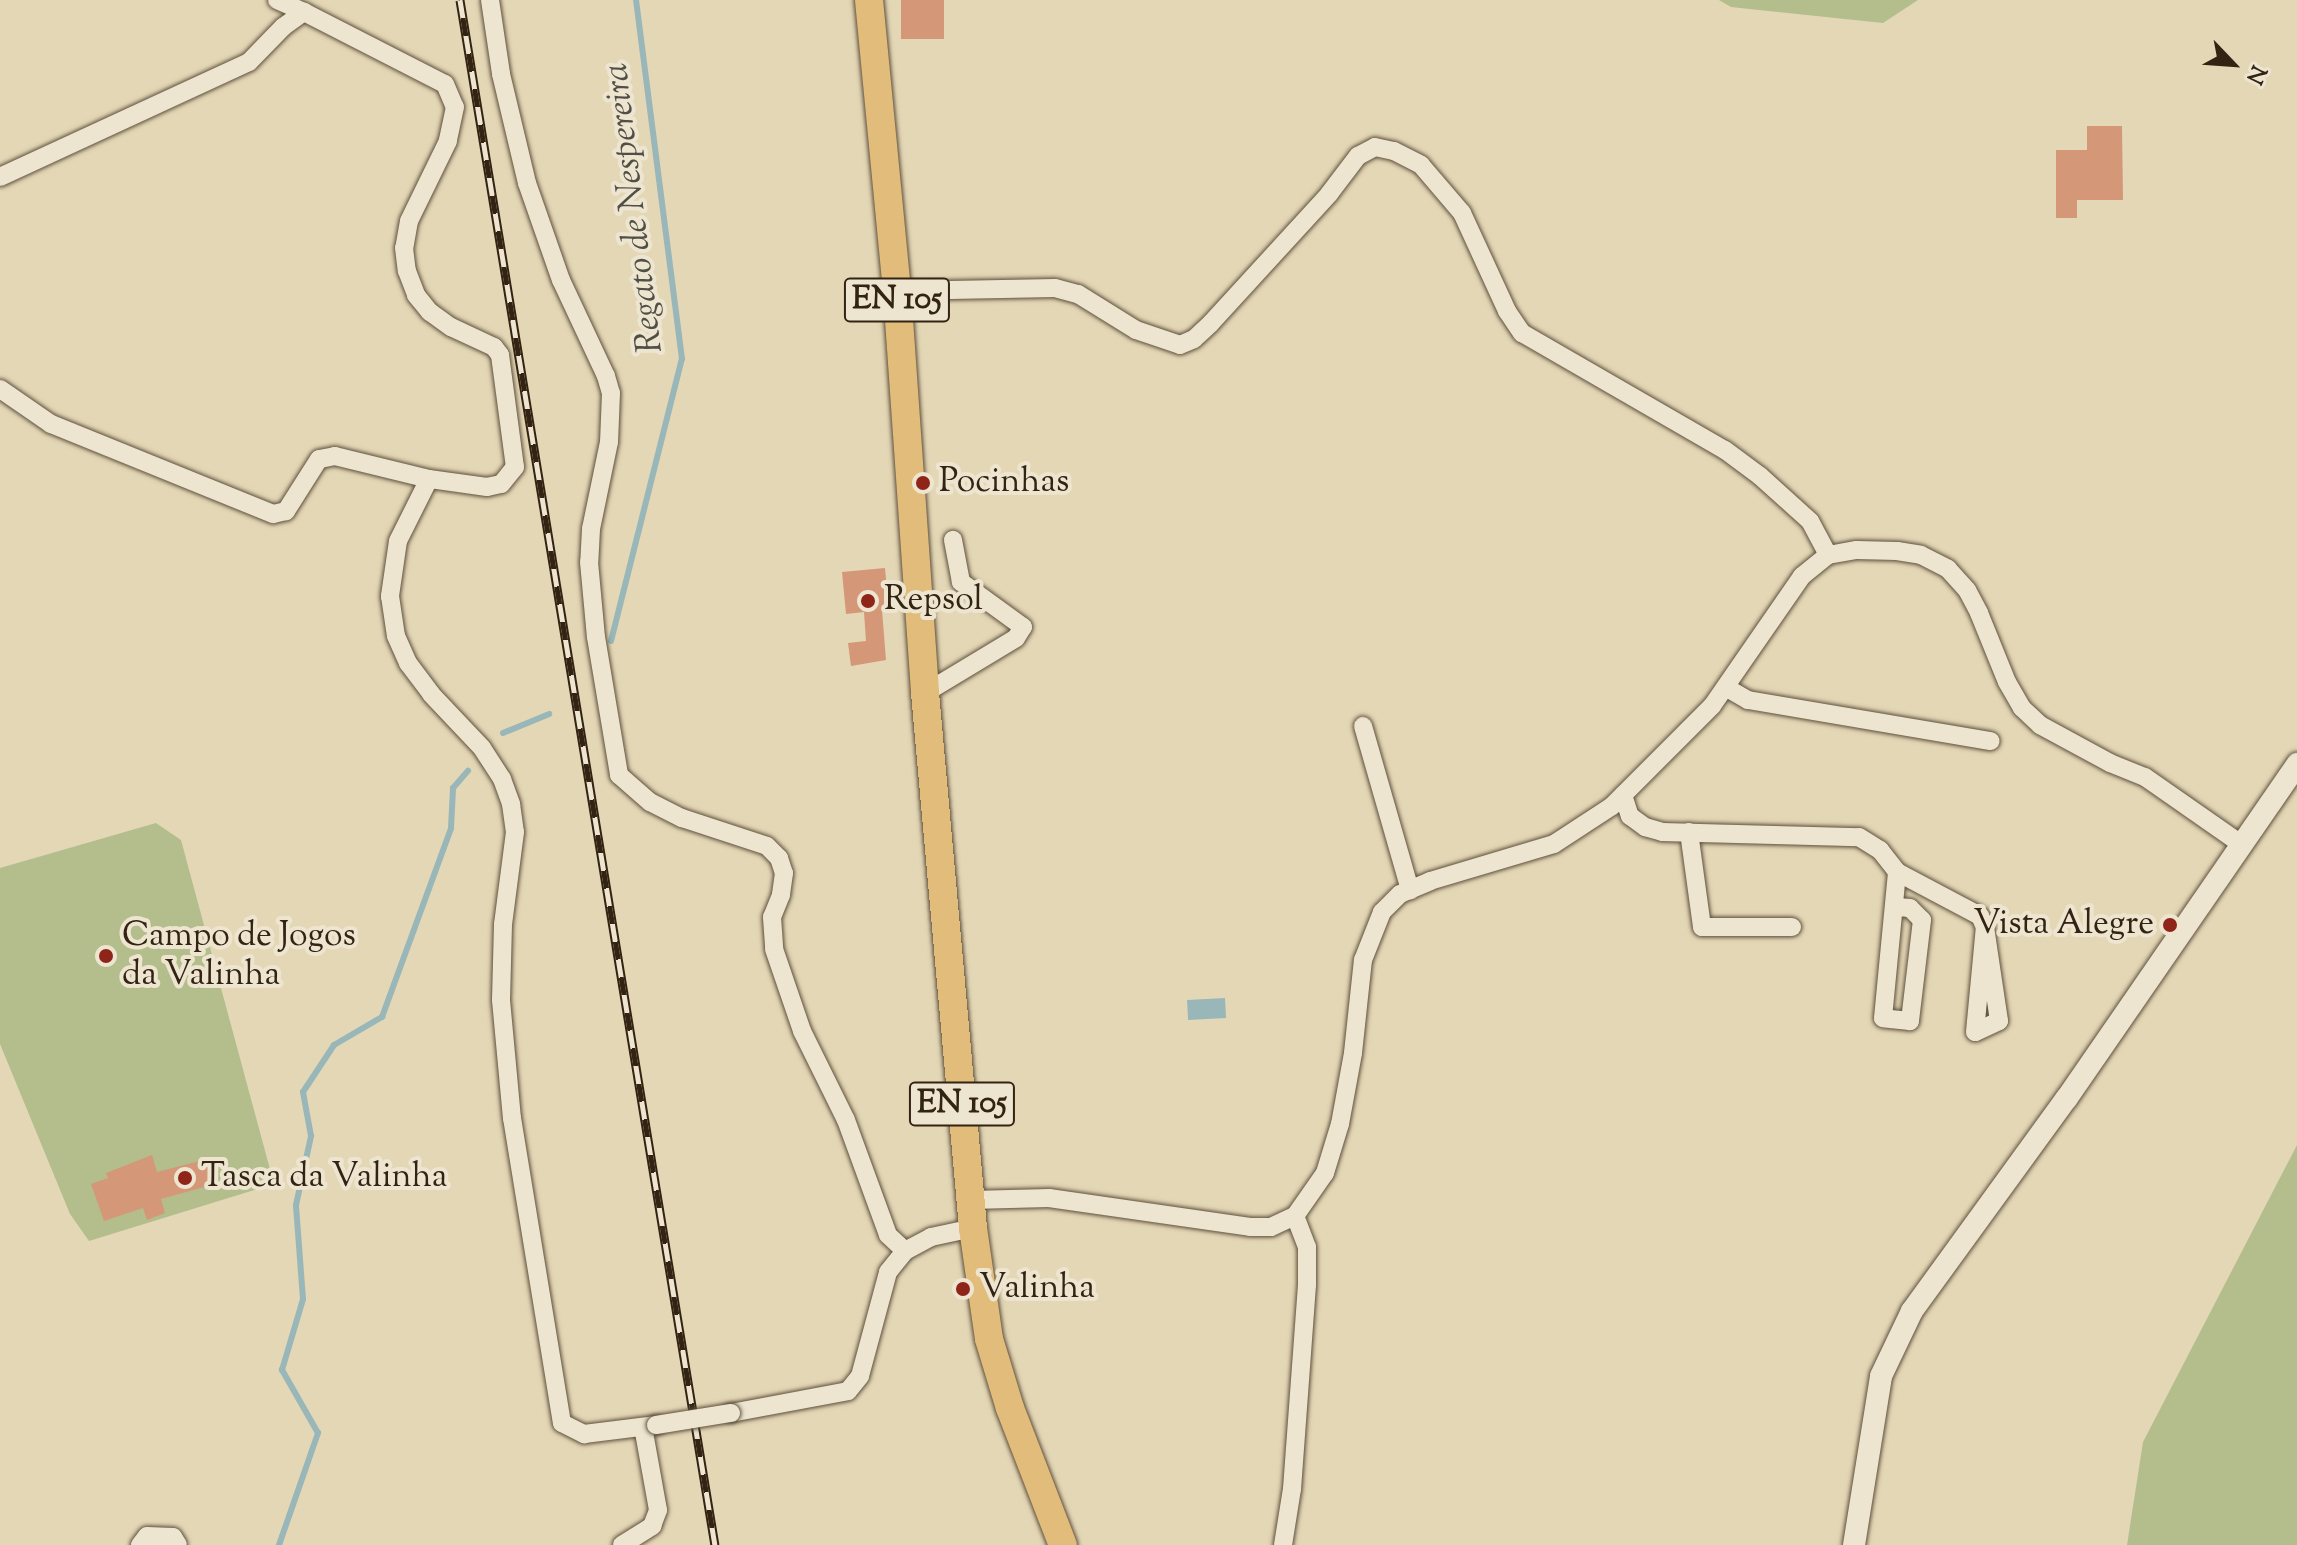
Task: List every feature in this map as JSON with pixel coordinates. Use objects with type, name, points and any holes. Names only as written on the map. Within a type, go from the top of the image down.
[{"type":"main road","name":"EN 105","points":[[869,0],[897,291],[925,693],[972,1214],[989,1339],[1010,1408],[1063,1545]]},
{"type":"street","points":[[0,389],[51,424],[273,514],[286,511],[319,459],[335,456],[429,479],[487,487],[501,484],[515,467],[500,355],[494,347],[451,327],[430,312],[416,295],[407,271],[404,248],[409,221],[448,141],[455,107],[445,84],[277,0]]},
{"type":"street","points":[[490,0],[501,74],[527,183],[561,280],[611,393],[609,442],[591,529],[589,562],[596,637],[619,775],[650,802],[682,818],[767,846],[779,858],[784,873],[781,895],[772,917],[774,949],[802,1031],[862,1158],[888,1235],[905,1251]]},
{"type":"street","points":[[0,177],[249,62],[283,27],[304,12]]},
{"type":"street","points":[[897,291],[1055,288],[1078,294],[1136,330],[1180,345],[1194,339],[1211,323],[1329,194],[1358,156],[1375,147],[1394,151],[1421,165],[1444,187],[1462,213],[1507,311],[1522,333],[1725,450],[1760,476],[1810,521],[1828,555]]},
{"type":"street","points":[[429,479],[398,541],[390,596],[396,636],[408,663],[431,694],[482,748],[502,779],[511,804],[514,843],[503,924],[501,1000],[512,1118],[562,1423],[584,1434],[731,1413],[848,1391],[860,1376],[888,1272],[905,1251],[972,1214],[1049,1198],[1250,1227],[1271,1227],[1295,1216],[1325,1173],[1340,1124],[1353,1053],[1363,960],[1382,912],[1400,894],[1554,844],[1580,830],[1623,795],[1727,688],[1802,576],[1828,555],[1857,550],[1897,551],[1921,555],[1948,569],[1973,601],[2014,695],[2040,725],[2110,763],[2145,777],[2241,844]]},
{"type":"street","points":[[925,693],[1016,638],[1023,627],[961,582],[953,540]]},
{"type":"street","points":[[1727,688],[1748,700],[1991,741]]},
{"type":"street","points":[[1363,726],[1410,890]]},
{"type":"street","points":[[1854,1545],[1881,1376],[1901,1331],[1933,1278],[2067,1098],[2297,764]]},
{"type":"street","points":[[1623,795],[1630,816],[1645,827],[1689,832],[1859,837],[1880,850],[1897,872],[1980,916],[1985,927],[1999,1021],[1975,1032],[1985,927]]},
{"type":"street","points":[[1689,832],[1702,927],[1792,927]]},
{"type":"street","points":[[1897,872],[1897,907],[1883,1018],[1910,1021],[1922,920],[1910,908],[1897,907]]},
{"type":"street","points":[[1283,1545],[1292,1489],[1307,1285],[1307,1247],[1295,1216]]},
{"type":"street","points":[[622,1545],[646,1531],[656,1519],[650,1426]]},
{"type":"street","points":[[140,1545],[147,1536],[173,1537],[178,1545]]},
{"type":"green space","points":[[1719,0],[1918,0],[1883,23],[1731,7]]},
{"type":"green space","name":"Campo de Jogos da Valinha","points":[[156,823],[181,840],[274,1184],[89,1241],[70,1214],[0,1044],[0,868]]},
{"type":"green space","points":[[2297,1145],[2297,1545],[2127,1545],[2143,1442]]},
{"type":"water","points":[[1225,998],[1226,1018],[1188,1020],[1187,1000]]},
{"type":"building","points":[[901,0],[944,0],[944,39],[901,39]]},
{"type":"building","points":[[2087,126],[2122,126],[2123,200],[2077,200],[2077,218],[2056,218],[2056,150],[2087,150]]},
{"type":"building","points":[[885,568],[889,610],[882,610],[886,660],[851,666],[848,643],[866,641],[864,612],[846,614],[842,572]]},
{"type":"building","points":[[152,1155],[157,1172],[207,1159],[215,1184],[161,1199],[165,1213],[147,1220],[143,1208],[104,1221],[91,1184],[108,1178],[106,1173]]},
{"type":"waterway","name":"Regato de Nespereira","points":[[611,641],[682,359],[636,0]]},
{"type":"waterway","points":[[503,733],[549,714]]},
{"type":"waterway","points":[[279,1545],[318,1433],[282,1370],[303,1299],[296,1205],[311,1136],[303,1092],[334,1045],[382,1017],[451,828],[453,788],[468,771]]},
{"type":"railway","points":[[460,0],[715,1545]]},
{"type":"place","name":"Pocinhas","points":[[923,483]]},
{"type":"place","name":"Repsol","points":[[868,601]]},
{"type":"place","name":"Vista Alegre","points":[[2170,925]]},
{"type":"place","name":"Campo de Jogos da Valinha","points":[[106,956]]},
{"type":"place","name":"Tasca da Valinha","points":[[185,1178]]},
{"type":"place","name":"Valinha","points":[[963,1289]]}]
